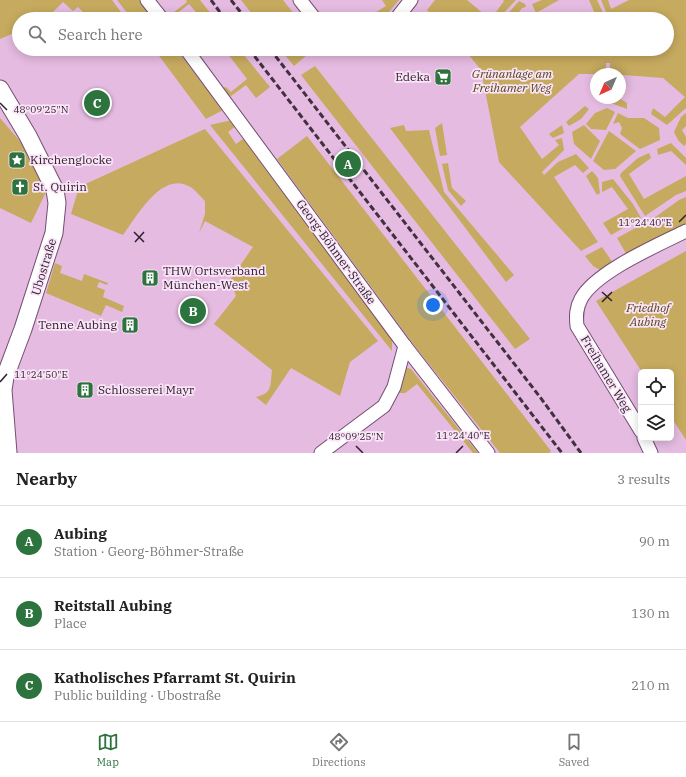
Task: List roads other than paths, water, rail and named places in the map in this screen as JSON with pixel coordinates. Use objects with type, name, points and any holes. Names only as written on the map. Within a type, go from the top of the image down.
[{"type":"street","points":[[147,0],[156,12]]},
{"type":"street","points":[[300,0],[309,12]]},
{"type":"street","points":[[402,12],[411,0]]},
{"type":"street","name":"Georg-Böhmer-Straße","points":[[191,56],[405,346],[488,453]]},
{"type":"street","name":"Ubostraße","points":[[0,89],[28,136],[55,190],[57,203],[54,233],[26,323],[3,377],[3,390],[12,451]]},
{"type":"street","name":"Freihamer Weg","points":[[638,426],[577,326],[577,308],[588,288],[596,281],[622,264],[686,231]]},
{"type":"street","points":[[321,453],[384,406],[394,387],[405,346]]},
{"type":"street","points":[[645,441],[651,453]]},
{"type":"railway","points":[[211,0],[220,12]]},
{"type":"railway","points":[[231,0],[240,12]]},
{"type":"railway","points":[[254,56],[562,453]]},
{"type":"railway","points":[[275,56],[540,397],[581,453]]},
{"type":"place","name":"Edeka","points":[[443,77]]},
{"type":"place","name":"Katholisches Pfarramt St. Quirin","points":[[97,103]]},
{"type":"place","name":"Kirchenglocke","points":[[17,160]]},
{"type":"place","name":"Aubing","points":[[348,164]]},
{"type":"place","name":"St. Quirin","points":[[20,187]]},
{"type":"place","name":"THW Ortsverband München-West","points":[[150,278]]},
{"type":"place","name":"Reitstall Aubing","points":[[193,311]]},
{"type":"place","name":"Tenne Aubing","points":[[130,325]]},
{"type":"place","name":"Schlosserei Mayr","points":[[85,390]]},
{"type":"park label","name":"Grünanlage am Freihamer Weg","points":[[512,81]]},
{"type":"park label","name":"Friedhof Aubing","points":[[648,315]]}]
